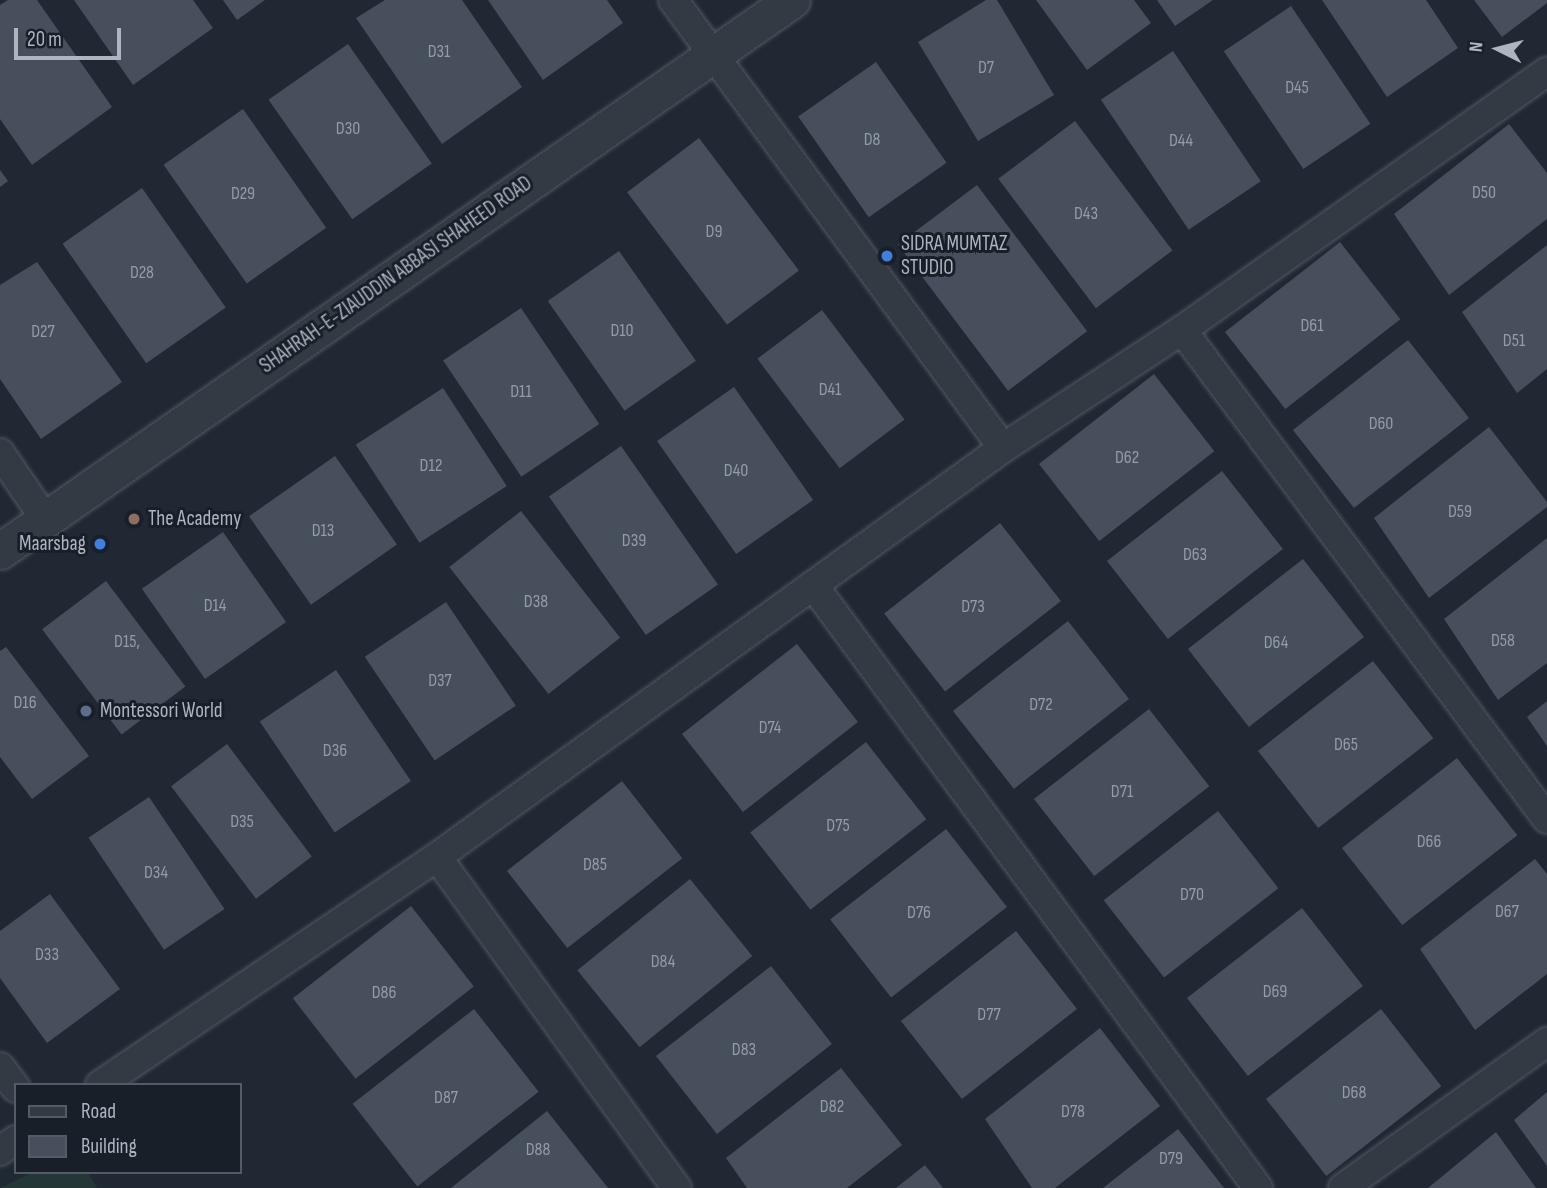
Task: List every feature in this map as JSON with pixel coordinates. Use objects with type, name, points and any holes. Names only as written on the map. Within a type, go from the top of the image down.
[{"type":"street","points":[[673,0],[1003,448]]},
{"type":"street","name":"SHAHRAH-E-ZIAUDDIN ABBASI SHAHEED ROAD","points":[[0,551],[792,0]]},
{"type":"street","points":[[103,1083],[437,857],[1003,448],[1182,330],[1547,72]]},
{"type":"street","points":[[1182,330],[1547,820]]},
{"type":"street","points":[[0,453],[45,519]]},
{"type":"street","points":[[813,585],[1258,1188]]},
{"type":"street","points":[[437,857],[677,1188]]},
{"type":"street","points":[[1343,1188],[1547,1042]]},
{"type":"street","points":[[0,1067],[14,1085]]},
{"type":"shaded area","points":[[29,1174],[89,1174],[97,1188],[0,1188]]},
{"type":"building","points":[[8,0],[37,0],[112,107],[32,165],[0,119],[0,5]]},
{"type":"building","points":[[74,0],[193,0],[213,28],[133,85]]},
{"type":"building","points":[[223,0],[265,0],[237,20]]},
{"type":"building","points":[[385,0],[462,0],[522,87],[442,144],[356,18]]},
{"type":"building","points":[[488,0],[607,0],[623,23],[543,80]]},
{"type":"building","points":[[986,0],[997,0],[1054,95],[978,141],[918,42]]},
{"type":"building","points":[[1036,0],[1134,0],[1151,23],[1087,70]]},
{"type":"building","points":[[1157,0],[1213,0],[1175,26]]},
{"type":"building","points":[[1322,0],[1426,0],[1458,48],[1387,97]]},
{"type":"building","points":[[1474,0],[1547,0],[1547,3],[1502,37]]},
{"type":"building","points":[[1291,6],[1370,124],[1303,169],[1224,51]]},
{"type":"building","points":[[348,44],[432,164],[352,219],[269,100]]},
{"type":"building","points":[[1173,51],[1261,181],[1189,230],[1101,100]]},
{"type":"building","points":[[876,62],[947,163],[869,217],[798,116]]},
{"type":"building","points":[[243,109],[326,228],[247,283],[164,165]]},
{"type":"building","points":[[1075,121],[1172,250],[1096,308],[998,179]]},
{"type":"building","points":[[1509,124],[1547,173],[1547,219],[1449,295],[1394,214]]},
{"type":"building","points":[[699,138],[799,271],[727,325],[627,192]]},
{"type":"building","points":[[0,170],[8,181],[0,187]]},
{"type":"building","points":[[977,185],[1087,331],[1008,391],[898,245]]},
{"type":"building","points":[[142,188],[226,308],[146,363],[63,244]]},
{"type":"building","points":[[1340,242],[1400,319],[1285,409],[1225,332]]},
{"type":"building","points":[[1547,245],[1547,369],[1517,393],[1462,312]]},
{"type":"building","points":[[619,251],[696,361],[625,411],[548,301]]},
{"type":"building","points":[[37,262],[122,382],[41,439],[0,379],[0,285]]},
{"type":"building","points":[[521,308],[599,424],[521,477],[443,361]]},
{"type":"building","points":[[822,310],[904,419],[840,468],[757,359]]},
{"type":"building","points":[[1408,340],[1469,418],[1354,508],[1293,430]]},
{"type":"building","points":[[1154,374],[1214,451],[1099,541],[1039,464]]},
{"type":"building","points":[[734,387],[813,500],[736,554],[657,441]]},
{"type":"building","points":[[443,388],[507,486],[420,543],[356,445]]},
{"type":"building","points":[[1489,427],[1547,502],[1547,507],[1429,598],[1374,518]]},
{"type":"building","points":[[621,446],[718,584],[646,635],[549,496]]},
{"type":"building","points":[[335,456],[397,544],[311,605],[249,516]]},
{"type":"building","points":[[1222,471],[1283,549],[1168,639],[1107,561]]},
{"type":"building","points":[[521,511],[620,638],[548,694],[449,567]]},
{"type":"building","points":[[1000,523],[1061,601],[945,692],[884,614]]},
{"type":"building","points":[[223,532],[286,622],[205,679],[142,589]]},
{"type":"building","points":[[1547,538],[1547,663],[1498,700],[1444,619]]},
{"type":"building","points":[[1303,559],[1364,637],[1249,727],[1188,649]]},
{"type":"building","points":[[106,581],[185,686],[122,735],[42,629]]},
{"type":"building","points":[[446,602],[516,706],[435,760],[365,657]]},
{"type":"building","points":[[1068,621],[1129,699],[1014,789],[953,711]]},
{"type":"building","points":[[797,644],[858,722],[743,812],[682,734]]},
{"type":"building","points":[[6,647],[89,756],[32,799],[0,757],[0,651]]},
{"type":"building","points":[[1373,661],[1433,738],[1318,828],[1258,751]]},
{"type":"building","points":[[336,670],[411,781],[335,833],[260,721]]},
{"type":"building","points":[[1547,701],[1547,746],[1527,717]]},
{"type":"building","points":[[1149,709],[1209,786],[1094,876],[1034,799]]},
{"type":"building","points":[[866,742],[926,819],[810,910],[750,833]]},
{"type":"building","points":[[227,744],[312,857],[256,899],[171,786]]},
{"type":"building","points":[[1457,758],[1517,835],[1402,925],[1342,848]]},
{"type":"building","points":[[622,781],[682,858],[567,948],[507,871]]},
{"type":"building","points":[[149,797],[224,909],[164,950],[88,838]]},
{"type":"building","points":[[1218,811],[1278,888],[1164,977],[1104,900]]},
{"type":"building","points":[[946,829],[1007,907],[891,998],[830,920]]},
{"type":"building","points":[[1535,859],[1547,874],[1547,974],[1475,1030],[1420,949]]},
{"type":"building","points":[[690,879],[752,956],[640,1047],[577,970]]},
{"type":"building","points":[[50,894],[120,989],[47,1043],[0,978],[0,931]]},
{"type":"building","points":[[411,906],[474,986],[356,1079],[293,998]]},
{"type":"building","points":[[1302,908],[1363,986],[1248,1076],[1187,998]]},
{"type":"building","points":[[1016,931],[1077,1009],[962,1099],[901,1021]]},
{"type":"building","points":[[771,966],[832,1044],[717,1134],[656,1056]]},
{"type":"building","points":[[474,1009],[539,1092],[417,1187],[353,1104]]},
{"type":"building","points":[[1381,1009],[1441,1086],[1326,1176],[1266,1099]]},
{"type":"building","points":[[1100,1028],[1160,1106],[1055,1188],[1032,1188],[985,1119]]},
{"type":"building","points":[[841,1068],[902,1145],[847,1188],[747,1188],[726,1158]]},
{"type":"building","points":[[1547,1092],[1547,1166],[1514,1120]]},
{"type":"building","points":[[547,1111],[608,1188],[451,1188]]},
{"type":"building","points":[[1178,1129],[1224,1188],[1103,1188]]},
{"type":"building","points":[[1496,1132],[1536,1188],[1428,1188]]},
{"type":"building","points":[[925,1165],[943,1188],[896,1188]]},
{"type":"place","name":"SIDRA MUMTAZ STUDIO","points":[[887,256]]},
{"type":"place","name":"The Academy","points":[[134,519]]},
{"type":"place","name":"Maarsbag","points":[[100,544]]},
{"type":"place","name":"Montessori World","points":[[86,711]]}]
